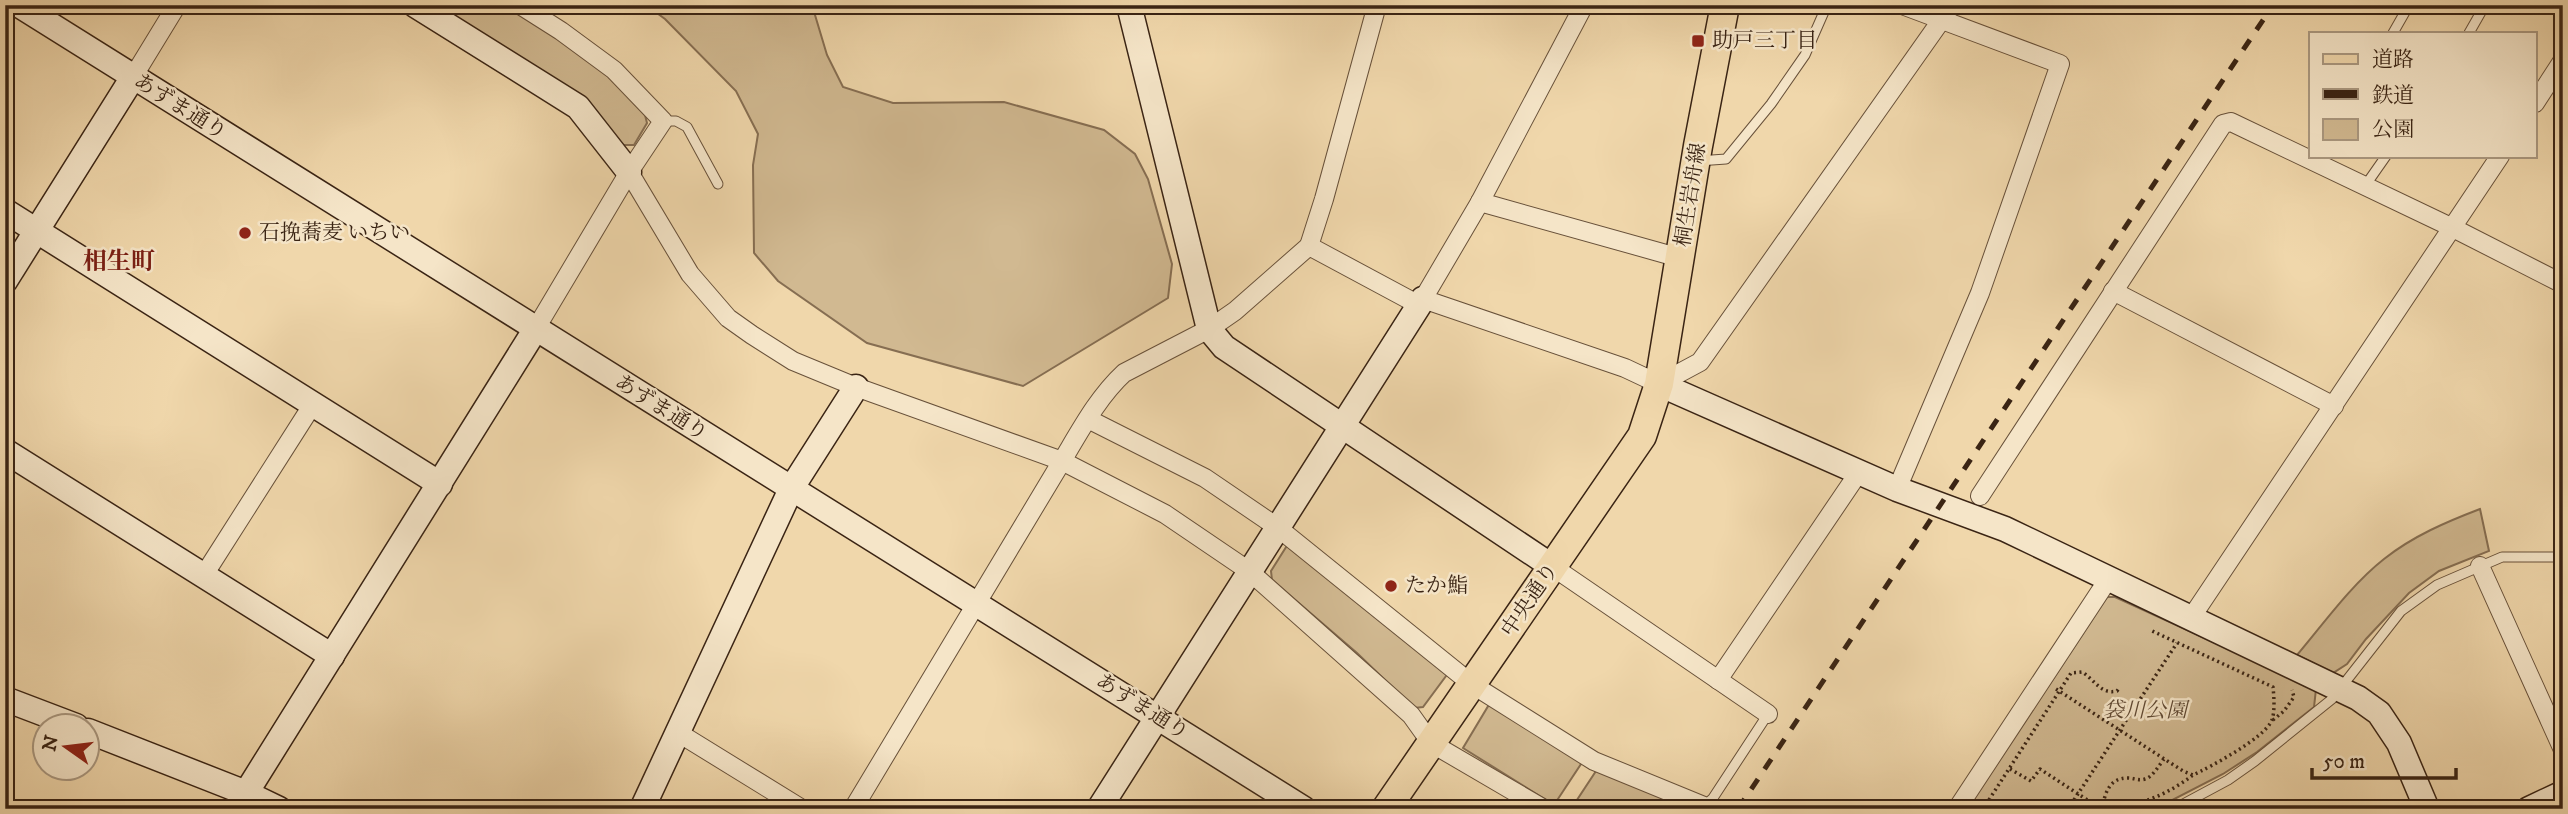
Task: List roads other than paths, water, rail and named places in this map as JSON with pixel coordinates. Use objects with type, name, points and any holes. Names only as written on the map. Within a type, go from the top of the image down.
[{"type":"main road","name":"桐生岩舟線","points":[[1659,384],[1725,5]]},
{"type":"main road","name":"中央通り","points":[[1386,809],[1642,436],[1659,384]]},
{"type":"street","name":"あずま通り","points":[[19,5],[1304,809]]},
{"type":"street","points":[[5,281],[177,5]]},
{"type":"street","points":[[415,5],[578,107],[629,172],[690,274],[728,318],[793,361],[856,387],[1062,461],[1165,514],[1249,571],[1411,715],[1431,743],[1544,809]]},
{"type":"street","points":[[243,801],[535,330],[629,172],[663,121],[614,70],[520,5]]},
{"type":"street","points":[[1129,5],[1209,329],[1224,347],[1768,714]]},
{"type":"street","points":[[853,809],[1087,419],[1115,382],[1124,373],[1209,329],[1235,311],[1309,246],[1377,5]]},
{"type":"street","points":[[1099,809],[1421,302],[1480,202],[1584,5]]},
{"type":"street","points":[[1897,489],[1980,293],[2060,64],[1902,5]]},
{"type":"street","points":[[1659,384],[1700,362],[1952,5]]},
{"type":"street","points":[[2536,101],[2563,60]]},
{"type":"street","points":[[1980,496],[2222,124],[2231,122],[2309,154]]},
{"type":"street","points":[[2187,627],[2499,158]]},
{"type":"street","points":[[2320,159],[2365,186],[2563,284]]},
{"type":"street","points":[[1480,202],[1680,258]]},
{"type":"street","points":[[5,211],[440,484]]},
{"type":"street","points":[[1309,246],[1421,302],[1625,368],[1897,489],[2005,529],[2109,578],[2187,627],[2340,688],[2378,713],[2399,743],[2427,809]]},
{"type":"street","points":[[2113,291],[2334,406]]},
{"type":"street","points":[[642,809],[791,489],[856,387]]},
{"type":"street","points":[[204,575],[313,404]]},
{"type":"street","points":[[1087,419],[1205,478],[1277,527],[1472,685],[1594,761],[1703,807]]},
{"type":"street","points":[[5,451],[332,656]]},
{"type":"street","points":[[1718,680],[1859,472]]},
{"type":"street","points":[[2480,566],[2563,750]]},
{"type":"street","points":[[1956,809],[2109,578]]},
{"type":"street","points":[[5,699],[39,712]]},
{"type":"street","points":[[677,732],[802,809]]},
{"type":"street","points":[[102,737],[243,801],[279,809]]},
{"type":"street","points":[[2529,809],[2563,793]]},
{"type":"lane","points":[[1696,161],[1726,159],[1771,104],[1805,55],[1827,5]]},
{"type":"lane","points":[[2394,32],[2409,5]]},
{"type":"lane","points":[[2470,32],[2485,5]]},
{"type":"lane","points":[[663,121],[676,121],[687,127],[718,184]]},
{"type":"lane","points":[[2365,186],[2385,158]]},
{"type":"lane","points":[[2174,809],[2228,780],[2333,699],[2400,611],[2437,585],[2502,557],[2563,557]]},
{"type":"lane","points":[[1703,807],[1713,798],[1768,714]]},
{"type":"railway","points":[[1738,809],[2273,5]]},
{"type":"place","name":"助戸三丁目","points":[[1698,41]]},
{"type":"place","name":"石挽蕎麦 いちい","points":[[245,233]]},
{"type":"place","name":"たか鮨","points":[[1391,586]]},
{"type":"district","name":"相生町","points":[[119,262]]},
{"type":"park label","name":"袋川公園","points":[[2145,711]]}]
